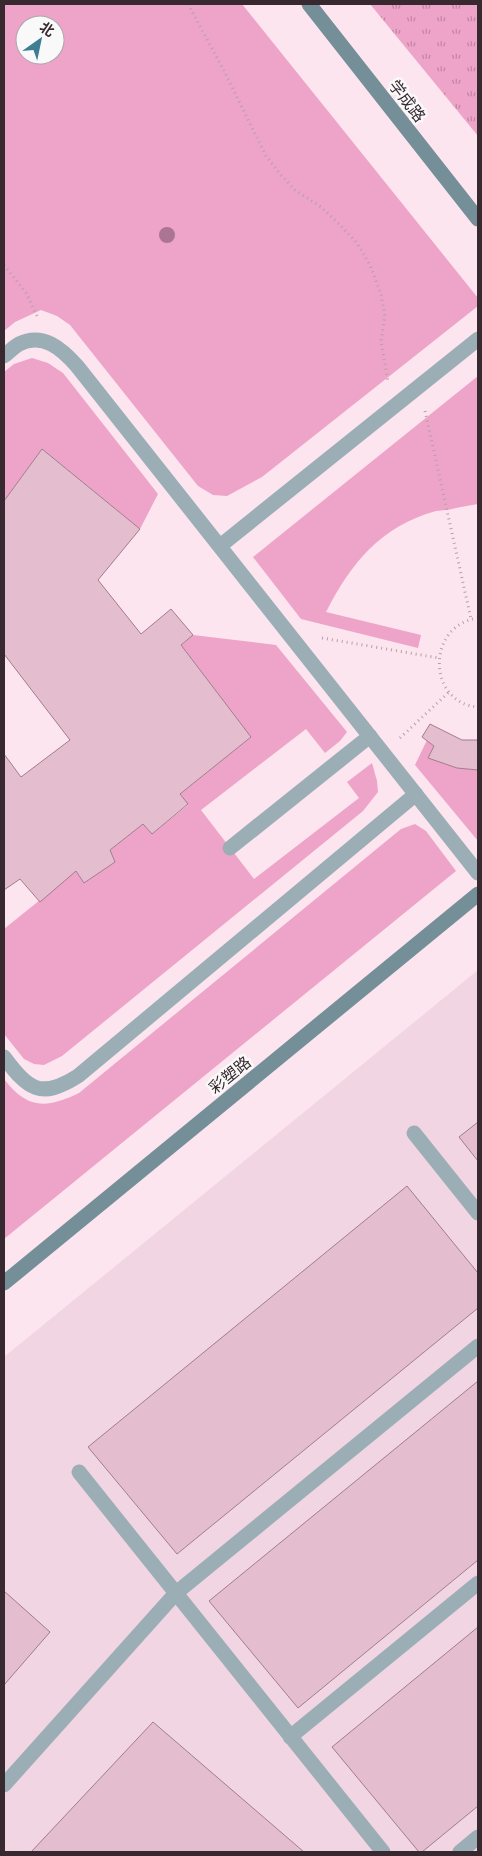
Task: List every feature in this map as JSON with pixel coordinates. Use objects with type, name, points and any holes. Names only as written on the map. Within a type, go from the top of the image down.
[{"type":"street","name":"学成路","points":[[309,4],[478,219]]},
{"type":"street","name":"彩塑路","points":[[4,1283],[478,894]]},
{"type":"lane","points":[[4,356],[19,344],[35,339],[52,343],[64,352],[77,366],[478,873]]},
{"type":"lane","points":[[220,546],[478,339]]},
{"type":"lane","points":[[230,848],[370,736]]},
{"type":"lane","points":[[4,1058],[22,1081],[35,1089],[52,1088],[68,1083],[416,794]]},
{"type":"lane","points":[[414,1133],[478,1213]]},
{"type":"lane","points":[[4,1785],[176,1593],[478,1346]]},
{"type":"lane","points":[[79,1472],[382,1852]]},
{"type":"lane","points":[[290,1738],[478,1583]]},
{"type":"lane","points":[[460,1852],[478,1837]]},
{"type":"path","points":[[188,4],[266,156],[295,190],[321,207],[338,223],[358,244],[370,265],[383,301],[385,316],[381,341],[394,407]]},
{"type":"path","points":[[4,264],[26,293],[39,320],[44,342]]},
{"type":"path","points":[[420,386],[471,620]]},
{"type":"path","points":[[478,618],[457,626],[447,637],[440,650],[438,664],[442,679],[449,692],[460,702],[478,708]]},
{"type":"path","points":[[288,632],[439,658]]},
{"type":"path","points":[[384,754],[449,692]]},
{"type":"shaded area","points":[[478,970],[478,1852],[4,1852],[4,1357]]},
{"type":"green space","points":[[4,4],[242,4],[478,298],[478,306],[262,477],[227,496],[213,495],[198,486],[70,325],[57,316],[41,310],[15,322],[4,331]]},
{"type":"green space","points":[[370,4],[478,4],[478,136]]},
{"type":"green space","points":[[32,358],[48,363],[63,373],[158,494],[140,529],[42,449],[4,501],[4,372],[14,364]]},
{"type":"green space","points":[[478,376],[478,504],[436,511],[399,526],[357,562],[326,612],[421,635],[418,648],[301,619],[253,557]]},
{"type":"green space","points":[[193,635],[276,645],[347,732],[340,741],[325,753],[306,729],[201,810],[254,879],[359,798],[347,782],[372,763],[378,792],[363,811],[62,1056],[44,1065],[34,1064],[24,1059],[4,1034],[4,929],[76,871],[84,883],[115,862],[110,850],[143,824],[152,834],[188,805],[180,794],[251,737],[181,645]]},
{"type":"green space","points":[[427,740],[434,746],[429,758],[457,768],[478,770],[478,841],[415,765]]},
{"type":"green space","points":[[415,824],[426,831],[456,871],[4,1239],[4,1079],[21,1096],[29,1101],[38,1103],[57,1102],[79,1093],[401,829]]},
{"type":"building","points":[[42,449],[140,529],[98,580],[141,634],[171,609],[193,635],[181,645],[251,737],[180,794],[188,804],[152,834],[143,824],[110,850],[115,862],[84,883],[76,871],[40,902],[20,879],[4,890],[4,754],[21,777],[70,740],[4,654],[4,501]]},
{"type":"building","points":[[430,724],[462,740],[478,740],[478,770],[457,768],[428,758],[434,746],[422,737]]},
{"type":"building","points":[[478,1122],[478,1161],[459,1137]]},
{"type":"building","points":[[407,1186],[478,1273],[478,1308],[177,1554],[88,1447]]},
{"type":"building","points":[[478,1381],[478,1560],[298,1708],[209,1601]]},
{"type":"building","points":[[4,1591],[50,1632],[4,1685]]},
{"type":"building","points":[[478,1627],[478,1806],[422,1852],[419,1852],[332,1747]]},
{"type":"building","points":[[153,1722],[304,1852],[31,1852]]}]
